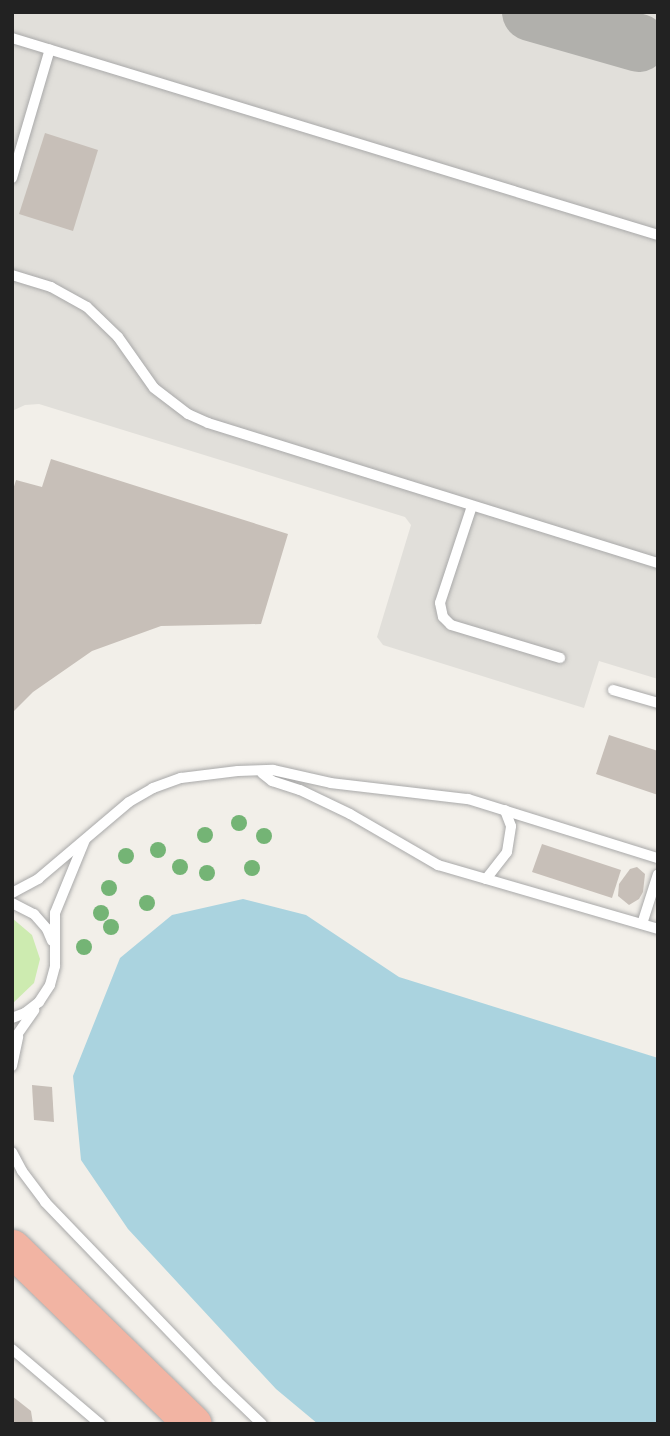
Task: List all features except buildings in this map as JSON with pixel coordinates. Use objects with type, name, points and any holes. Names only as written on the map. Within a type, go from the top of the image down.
[{"type":"highway","points":[[12,1248],[193,1424]]},
{"type":"lane","points":[[12,38],[658,234]]},
{"type":"lane","points":[[12,178],[50,49]]},
{"type":"lane","points":[[12,275],[51,287],[87,307],[118,337],[154,388],[188,414],[208,424],[658,563]]},
{"type":"lane","points":[[472,506],[440,603],[443,617],[457,627],[559,658]]},
{"type":"lane","points":[[613,690],[658,704]]},
{"type":"lane","points":[[12,893],[38,879],[129,802],[181,778],[238,771],[262,773],[273,770],[331,783],[438,794],[506,810],[658,858]]},
{"type":"lane","points":[[262,773],[272,781],[300,790],[350,814],[424,859],[658,929]]},
{"type":"lane","points":[[486,879],[507,852],[511,826],[506,810]]},
{"type":"lane","points":[[12,1066],[15,1039],[50,985],[55,967],[55,913],[87,835]]},
{"type":"lane","points":[[642,924],[658,874]]},
{"type":"lane","points":[[12,903],[34,914],[47,929],[54,947]]},
{"type":"lane","points":[[12,1018],[39,1002]]},
{"type":"lane","points":[[12,1152],[22,1171],[45,1202],[189,1353],[262,1424]]},
{"type":"lane","points":[[12,1349],[100,1424]]},
{"type":"shaded area","points":[[12,12],[658,12],[658,679],[599,661],[584,708],[383,645],[377,637],[411,525],[405,517],[39,404],[25,405],[12,411]]},
{"type":"green space","points":[[12,918],[32,935],[40,959],[34,983],[12,1004]]},
{"type":"water","points":[[243,899],[306,915],[399,977],[658,1058],[658,1424],[318,1424],[276,1389],[128,1229],[81,1160],[73,1076],[120,958],[172,915]]},
{"type":"taxiway","points":[[531,12],[639,43]]}]
